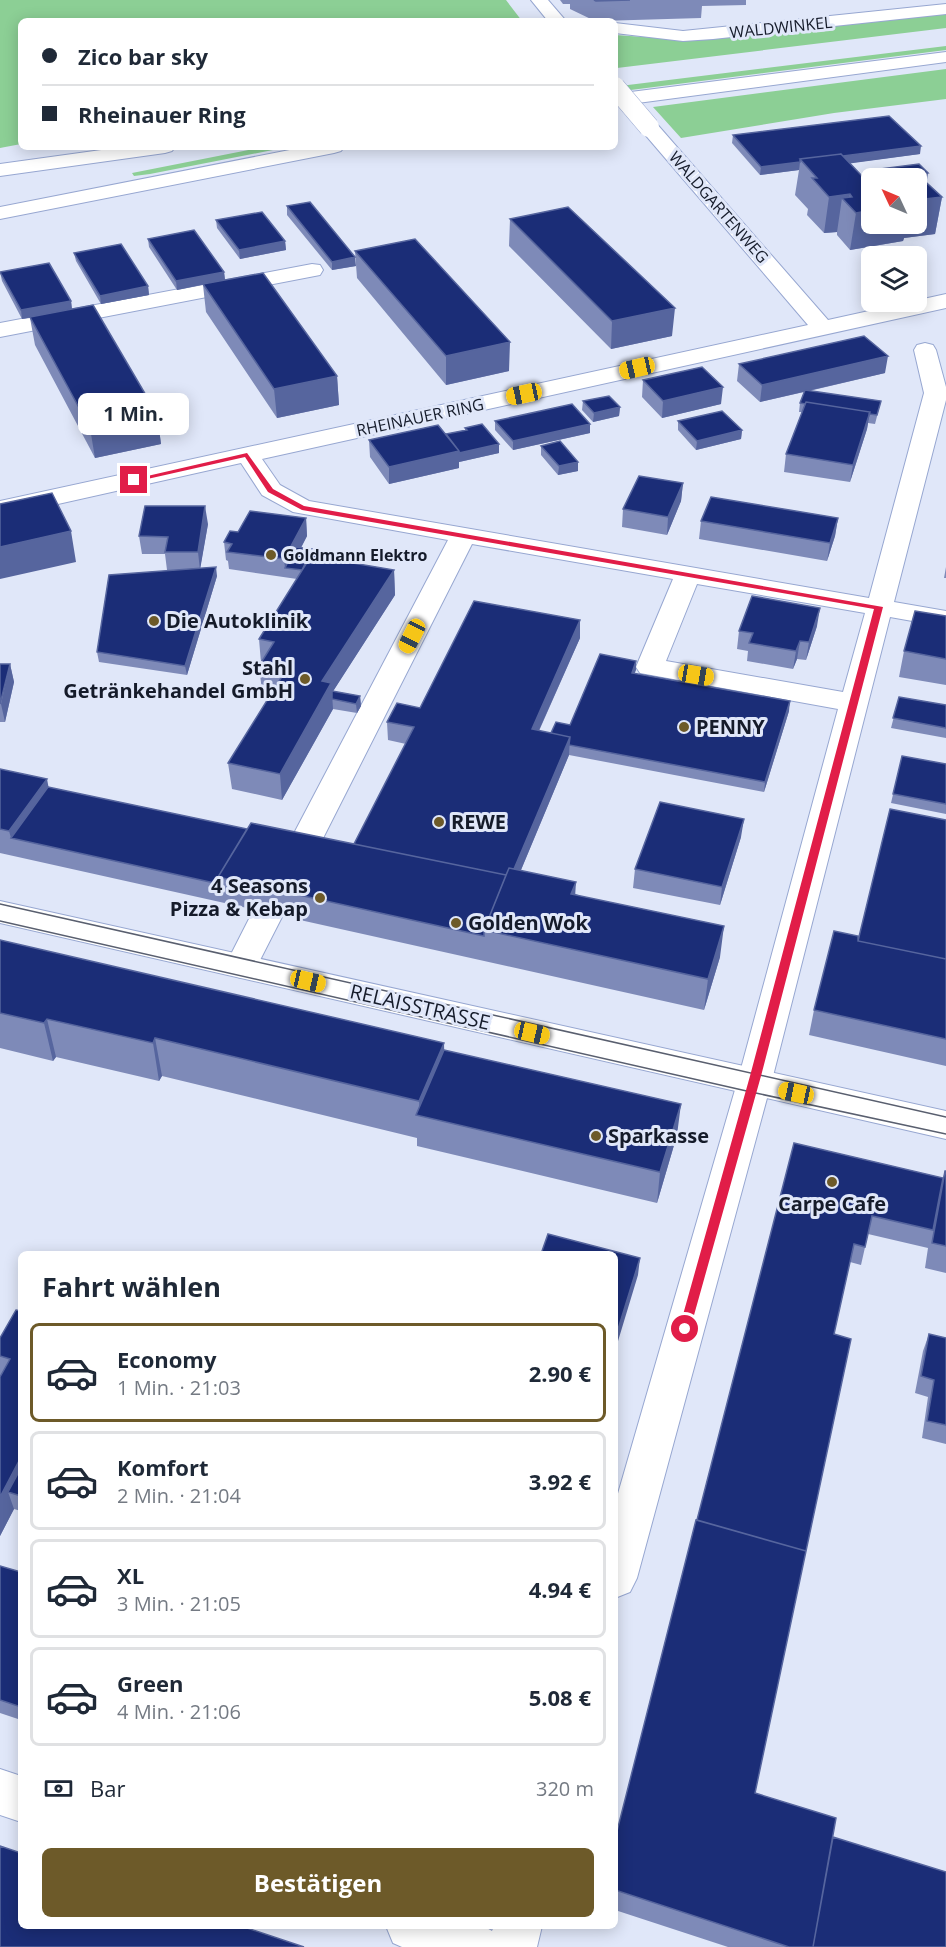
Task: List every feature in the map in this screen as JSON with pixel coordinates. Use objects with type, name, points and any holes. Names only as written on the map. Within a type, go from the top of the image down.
[{"type":"main road","points":[[539,0],[554,18]]},
{"type":"main road","points":[[943,0],[946,9]]},
{"type":"main road","name":"WALDWINKEL","points":[[618,28],[683,36],[946,9]]},
{"type":"main road","points":[[618,100],[946,57]]},
{"type":"main road","name":"WALDGARTENWEG","points":[[620,82],[649,127],[822,327]]},
{"type":"main road","points":[[0,213],[319,150]]},
{"type":"main road","points":[[0,170],[172,151]]},
{"type":"main road","points":[[22,186],[172,151]]},
{"type":"main road","points":[[0,224],[58,201]]},
{"type":"main road","points":[[0,330],[312,270]]},
{"type":"main road","name":"RHEINAUER RING","points":[[0,509],[946,301]]},
{"type":"main road","points":[[618,1567],[753,1083],[936,393],[925,350]]},
{"type":"main road","points":[[247,455],[271,490],[302,507],[946,619]]},
{"type":"main road","points":[[297,858],[464,536]]},
{"type":"main road","points":[[688,574],[651,667],[853,703]]},
{"type":"main road","name":"RELAISSTRASSE","points":[[0,912],[946,1125]]},
{"type":"main road","points":[[241,966],[268,914]]},
{"type":"main road","points":[[0,1792],[18,1798]]},
{"type":"main road","points":[[419,1929],[474,1947]]},
{"type":"main road","points":[[512,1947],[517,1929]]},
{"type":"green space","points":[[0,0],[506,0],[520,18],[18,18],[18,145],[0,148]]},
{"type":"green space","points":[[946,12],[946,28],[618,68],[618,35],[674,39]]},
{"type":"green space","points":[[946,46],[946,50],[618,92],[618,87]]},
{"type":"green space","points":[[946,69],[946,99],[834,113],[681,138],[653,107]]},
{"type":"green space","points":[[248,150],[273,150],[150,174],[134,176],[132,173]]},
{"type":"building","points":[[889,116],[921,146],[800,159],[800,162],[761,167],[733,135]]},
{"type":"building","points":[[841,154],[861,175],[861,212],[856,213],[842,198],[852,197],[850,194],[829,197],[812,178],[817,178],[800,159]]},
{"type":"building","points":[[919,164],[923,168],[888,168]]},
{"type":"building","points":[[927,183],[942,197],[927,199]]},
{"type":"building","points":[[310,202],[355,257],[332,262],[287,206]]},
{"type":"building","points":[[568,207],[675,308],[612,321],[510,219]]},
{"type":"building","points":[[262,212],[285,241],[239,250],[216,220]]},
{"type":"building","points":[[194,230],[224,272],[176,281],[148,239]]},
{"type":"building","points":[[415,239],[510,342],[446,356],[355,251]]},
{"type":"building","points":[[121,244],[148,286],[100,296],[74,253]]},
{"type":"building","points":[[49,263],[71,301],[21,310],[0,272]]},
{"type":"building","points":[[263,273],[337,376],[274,389],[203,284]]},
{"type":"building","points":[[93,305],[157,414],[90,428],[30,317]]},
{"type":"building","points":[[864,336],[888,356],[762,385],[739,364]]},
{"type":"building","points":[[702,367],[723,387],[663,401],[643,380]]},
{"type":"building","points":[[805,390],[881,401],[877,415],[869,414],[870,412],[800,403]]},
{"type":"building","points":[[609,396],[620,407],[594,413],[583,401]]},
{"type":"building","points":[[806,402],[870,412],[853,465],[786,454]]},
{"type":"building","points":[[572,404],[590,424],[513,441],[495,421]]},
{"type":"building","points":[[722,411],[742,430],[697,441],[678,421]]},
{"type":"building","points":[[482,424],[499,444],[459,453],[446,434],[467,430],[465,428]]},
{"type":"building","points":[[438,425],[459,451],[389,467],[369,440]]},
{"type":"building","points":[[560,441],[578,462],[559,466],[541,446]]},
{"type":"building","points":[[639,476],[683,483],[668,517],[623,509]]},
{"type":"building","points":[[52,493],[71,531],[0,547],[0,504]]},
{"type":"building","points":[[711,497],[838,518],[830,543],[701,521]]},
{"type":"building","points":[[145,506],[205,506],[198,552],[165,552],[168,537],[139,536]]},
{"type":"building","points":[[250,511],[306,518],[284,559],[227,552],[232,544],[224,542],[230,531],[238,532]]},
{"type":"building","points":[[295,547],[312,549],[302,570],[285,568]]},
{"type":"building","name":"Stahl Getränkehandel GmbH","points":[[311,556],[394,570],[322,681],[331,683],[280,774],[228,763],[286,670],[259,666],[274,642],[259,639]]},
{"type":"building","name":"Die Autoklinik","points":[[216,567],[185,666],[97,652],[109,575]]},
{"type":"building","points":[[752,596],[820,608],[809,642],[800,641],[796,651],[749,643],[753,633],[739,631]]},
{"type":"building","points":[[474,601],[580,620],[532,729],[570,737],[514,869],[509,868],[506,875],[354,844],[414,727],[387,722],[397,703],[420,708]]},
{"type":"building","points":[[915,611],[946,616],[946,659],[904,651]]},
{"type":"building","points":[[600,654],[636,661],[632,673],[790,701],[765,782],[569,745],[570,737],[551,733],[556,722],[570,725]]},
{"type":"building","points":[[0,664],[10,664],[0,704]]},
{"type":"building","points":[[332,691],[360,696],[356,704],[332,699]]},
{"type":"building","points":[[899,697],[946,705],[946,728],[893,718]]},
{"type":"building","points":[[902,756],[946,764],[946,804],[893,794]]},
{"type":"building","points":[[0,769],[47,779],[9,831],[0,829]]},
{"type":"building","points":[[48,787],[247,829],[218,877],[219,884],[11,838]]},
{"type":"building","points":[[660,802],[744,819],[722,887],[635,869]]},
{"type":"building","points":[[890,809],[946,820],[946,959],[858,941]]},
{"type":"building","points":[[251,823],[506,875],[484,930],[484,936],[218,877]]},
{"type":"building","points":[[509,868],[576,882],[571,894],[724,926],[708,979],[484,930]]},
{"type":"building","points":[[834,931],[858,936],[858,941],[946,959],[946,1039],[814,1010]]},
{"type":"building","points":[[0,940],[444,1043],[419,1101],[155,1038],[153,1043],[47,1019],[44,1023],[0,1013]]},
{"type":"building","points":[[444,1050],[681,1104],[660,1172],[416,1115]]},
{"type":"building","points":[[794,1143],[943,1178],[933,1230],[872,1216],[865,1247],[854,1244],[834,1334],[851,1339],[806,1551],[697,1520]]},
{"type":"building","points":[[946,1171],[946,1246],[932,1243]]},
{"type":"building","points":[[548,1234],[613,1251],[542,1251]]},
{"type":"building","points":[[618,1252],[640,1258],[618,1329]]},
{"type":"building","points":[[16,1310],[18,1310],[18,1463],[0,1497],[0,1377],[10,1359],[0,1356],[0,1338]]},
{"type":"building","points":[[929,1334],[946,1338],[946,1425],[927,1421],[934,1380],[921,1376]]},
{"type":"building","points":[[18,1474],[18,1495],[8,1492]]},
{"type":"building","points":[[696,1520],[806,1551],[755,1793],[836,1818],[813,1947],[789,1947],[618,1891],[618,1827]]},
{"type":"building","points":[[0,1566],[18,1571],[18,1706],[0,1700]]},
{"type":"building","points":[[833,1837],[946,1872],[946,1947],[813,1947]]},
{"type":"building","points":[[0,1846],[18,1852],[18,1929],[250,1929],[304,1947],[0,1947]]},
{"type":"tram line","points":[[0,904],[946,1117]]},
{"type":"tram line","points":[[0,921],[751,1092],[946,1134]]},
{"type":"place","name":"Goldmann Elektro","points":[[271,555]]},
{"type":"place","name":"Die Autoklinik","points":[[154,621]]},
{"type":"place","name":"Stahl Getränkehandel GmbH","points":[[305,679]]},
{"type":"place","name":"PENNY","points":[[684,727]]},
{"type":"place","name":"REWE","points":[[439,822]]},
{"type":"place","name":"4 Seasons Pizza & Kebap","points":[[320,898]]},
{"type":"place","name":"Golden Wok","points":[[456,923]]},
{"type":"place","name":"Sparkasse","points":[[596,1136]]},
{"type":"place","name":"Carpe Cafe","points":[[832,1182]]},
{"type":"route","points":[[134,480],[247,455],[271,490],[302,507],[879,607],[756,1076],[685,1329]]}]
